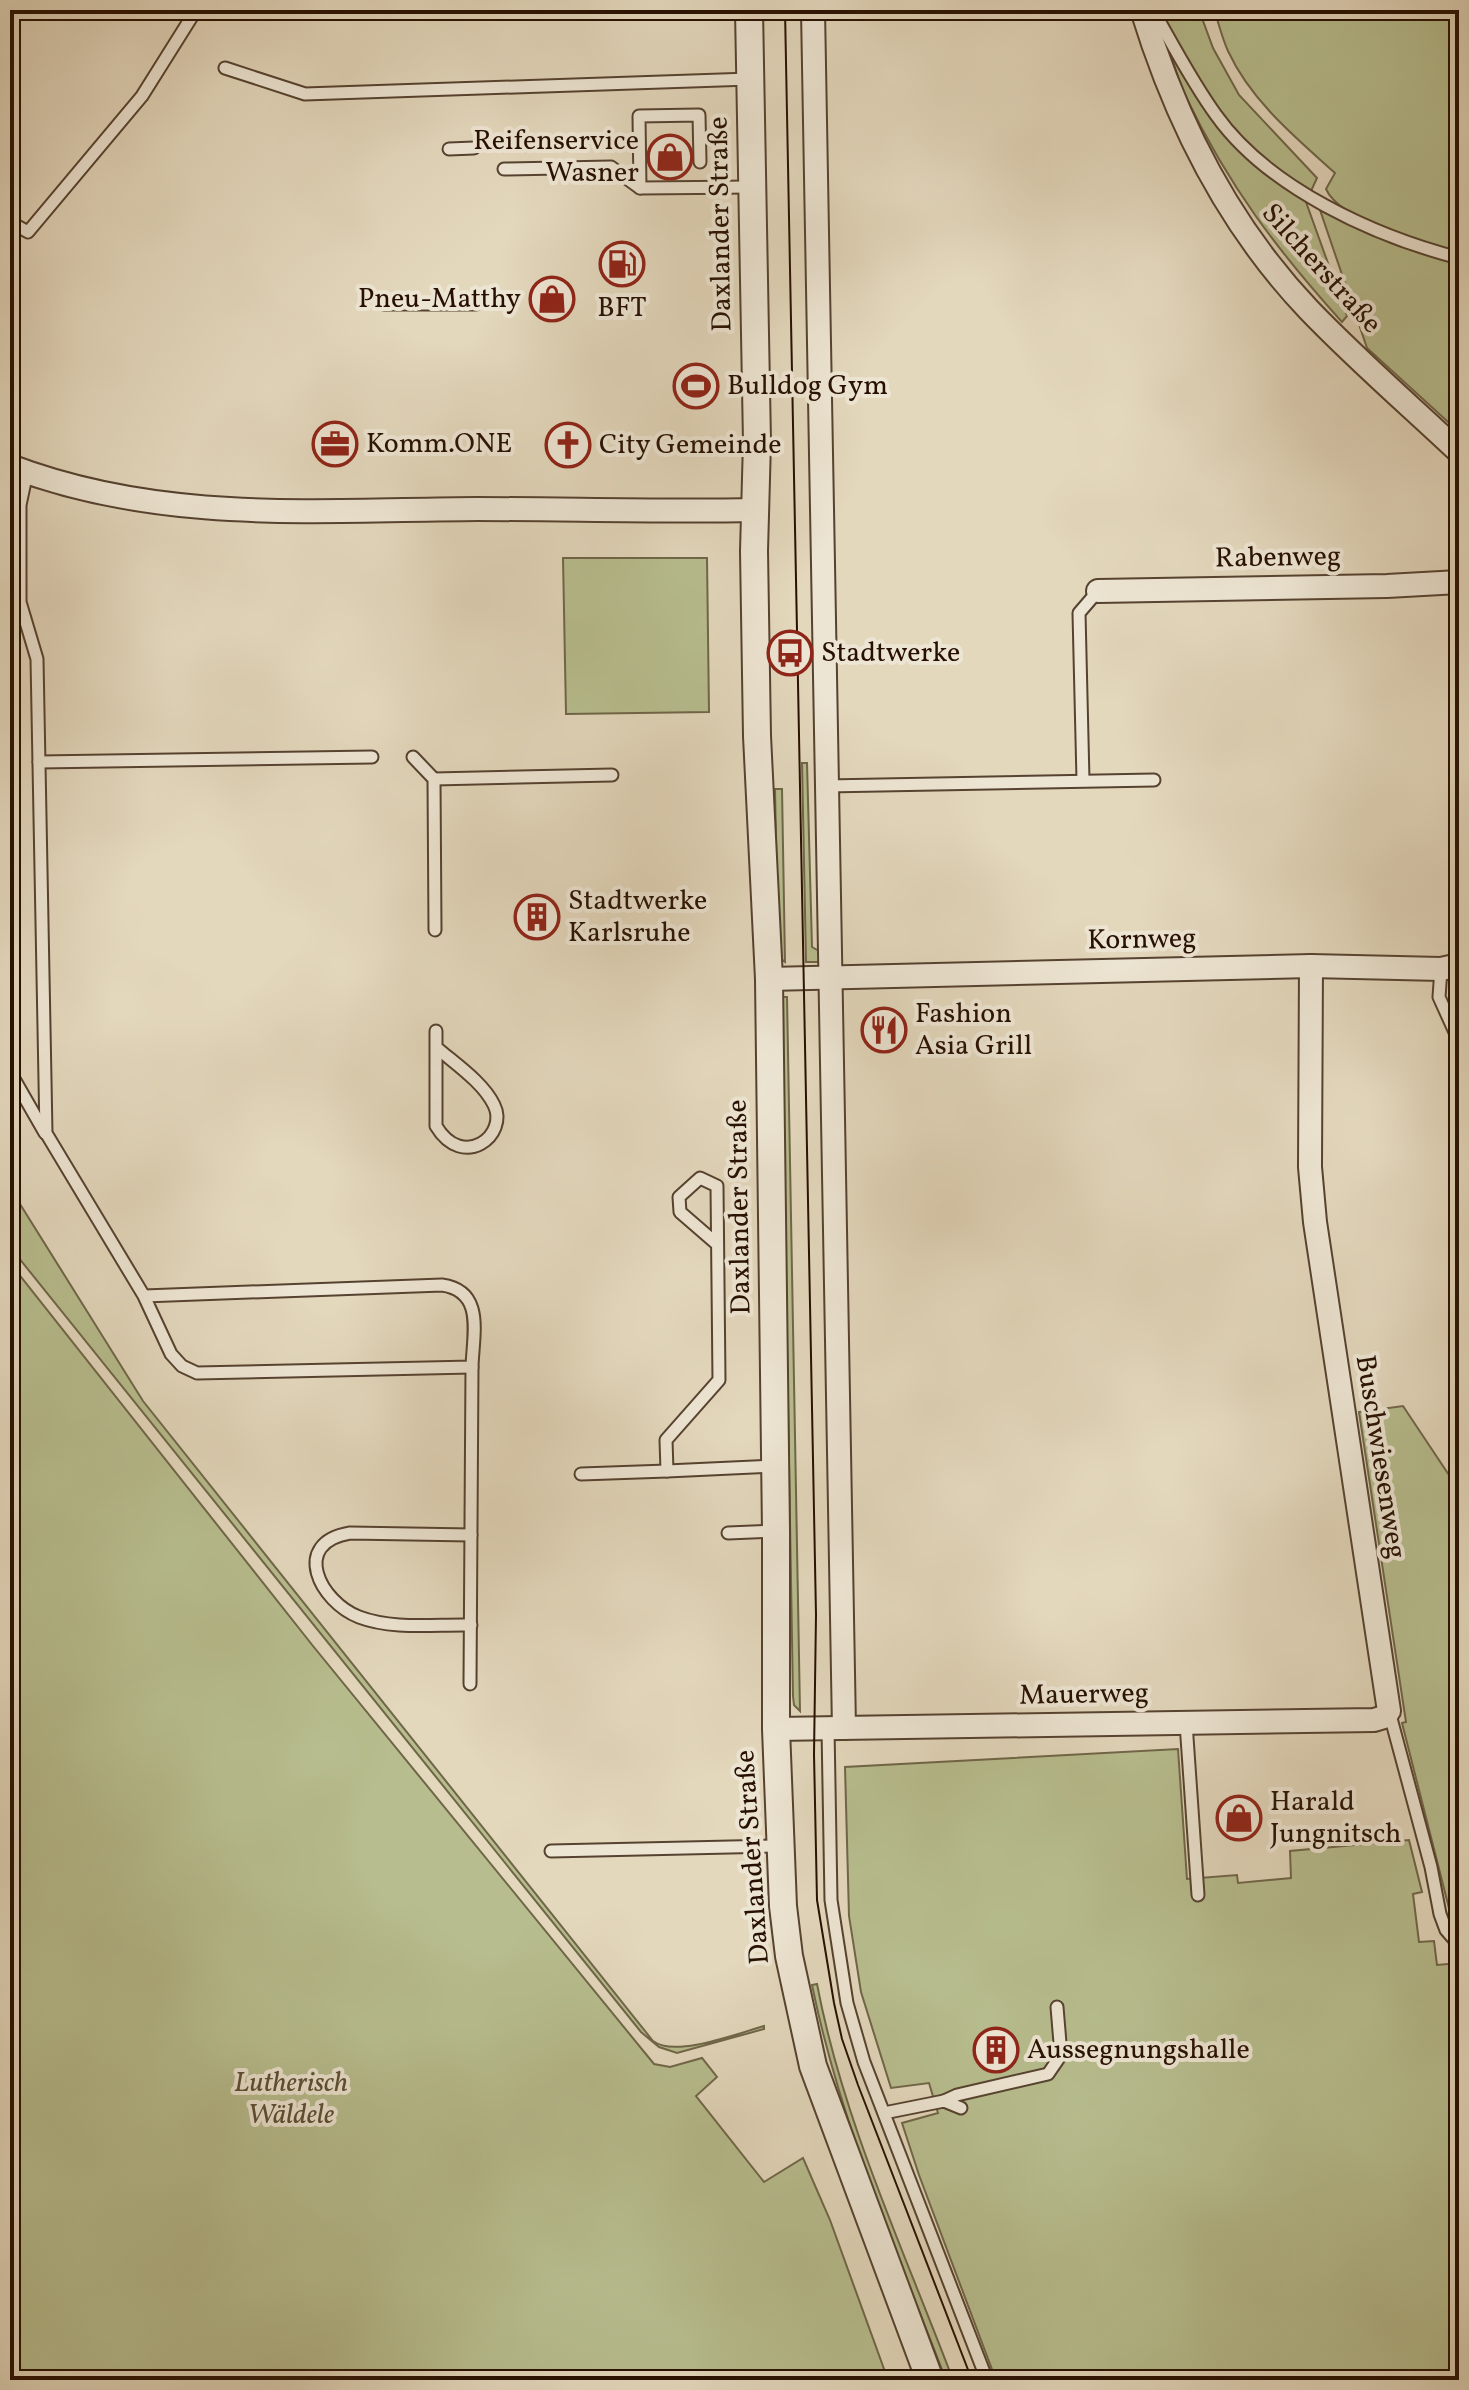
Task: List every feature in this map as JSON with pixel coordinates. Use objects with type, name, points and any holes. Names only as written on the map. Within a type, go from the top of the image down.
[{"type":"street","name":"Daxlander Straße","points":[[749,10],[757,442],[757,736],[769,979],[776,1729],[783,1906],[789,1956],[813,2066],[930,2380]]},
{"type":"street","points":[[813,10],[832,1022],[836,1728]]},
{"type":"street","name":"Silcherstraße","points":[[1142,10],[1171,97],[1236,219],[1264,258],[1309,310],[1459,452]]},
{"type":"street","points":[[18,469],[122,498],[212,510],[755,510]]},
{"type":"street","name":"Rabenweg","points":[[1098,591],[1374,587],[1459,582]]},
{"type":"street","name":"Kornweg","points":[[769,979],[1311,966],[1450,967]]},
{"type":"street","name":"Buschwiesenweg","points":[[1311,966],[1310,1167],[1315,1222],[1389,1711]]},
{"type":"street","name":"Mauerweg","points":[[776,1729],[1374,1720],[1384,1717],[1389,1711]]},
{"type":"lane","points":[[10,222],[28,232],[142,96],[196,10]]},
{"type":"lane","points":[[1153,10],[1216,116],[1270,170],[1311,197],[1371,228],[1459,258]]},
{"type":"lane","points":[[225,68],[305,94],[750,78]]},
{"type":"lane","points":[[640,188],[639,116],[699,115],[700,162]]},
{"type":"lane","points":[[449,149],[474,148]]},
{"type":"lane","points":[[504,169],[611,167],[640,188],[753,187]]},
{"type":"lane","points":[[384,304],[476,304]]},
{"type":"lane","points":[[18,469],[20,505],[15,602],[37,659],[46,1133]]},
{"type":"lane","points":[[1083,780],[1079,613],[1098,591]]},
{"type":"lane","points":[[39,762],[372,757]]},
{"type":"lane","points":[[413,757],[434,779],[435,930]]},
{"type":"lane","points":[[434,779],[612,775]]},
{"type":"lane","points":[[826,786],[1154,780]]},
{"type":"lane","name":"Kornweg","points":[[1450,967],[1439,997],[1459,1041]]},
{"type":"lane","points":[[436,1031],[436,1047],[436,1126],[444,1139],[457,1147],[473,1147],[487,1140],[496,1126],[496,1108],[487,1094],[436,1047]]},
{"type":"lane","points":[[10,1072],[144,1296],[171,1354],[182,1366],[197,1373],[472,1367]]},
{"type":"lane","points":[[667,1471],[666,1440],[719,1380],[717,1186],[700,1178],[679,1197],[680,1212],[717,1244]]},
{"type":"lane","points":[[144,1296],[442,1285],[456,1287],[467,1295],[473,1308],[470,1684]]},
{"type":"lane","points":[[581,1474],[775,1466]]},
{"type":"lane","points":[[728,1533],[776,1531]]},
{"type":"lane","points":[[471,1535],[336,1535],[321,1544],[315,1561],[320,1582],[336,1602],[358,1617],[388,1624],[471,1625]]},
{"type":"lane","name":"Buschwiesenweg","points":[[1389,1711],[1431,1867],[1440,1914],[1446,1930],[1459,1945]]},
{"type":"lane","points":[[1186,1723],[1198,1895]]},
{"type":"lane","points":[[836,1728],[831,1900],[847,2003],[864,2062],[987,2380]]},
{"type":"lane","points":[[551,1851],[779,1846]]},
{"type":"lane","points":[[884,2113],[1048,2074],[1061,2055],[1057,2007]]},
{"type":"lane","points":[[944,2101],[961,2108]]},
{"type":"green space","points":[[1157,10],[1199,10],[1213,48],[1239,95],[1317,178],[1306,202],[1347,316],[1342,322],[1255,216],[1219,159],[1186,97]]},
{"type":"green space","points":[[1214,10],[1459,10],[1459,252],[1385,230],[1334,201],[1326,189],[1335,173],[1276,118],[1249,86],[1228,51]]},
{"type":"green space","points":[[1319,207],[1391,243],[1459,265],[1459,432],[1367,348]]},
{"type":"green space","points":[[563,558],[707,558],[709,712],[566,714]]},
{"type":"green space","points":[[802,763],[807,763],[812,947],[819,951],[819,962],[806,962]]},
{"type":"green space","points":[[775,789],[782,789],[785,962],[780,958],[778,947]]},
{"type":"green space","points":[[787,997],[800,1711],[794,1705],[793,1696],[782,1086],[781,999]]},
{"type":"green space","points":[[10,1188],[143,1401],[653,2041],[663,2046],[691,2046],[764,2026],[764,2029],[677,2053],[659,2047],[641,2032],[10,1247]]},
{"type":"green space","name":"Lutherisch Wäldele","points":[[10,1263],[313,1646],[654,2064],[670,2067],[702,2058],[717,2077],[696,2096],[764,2182],[803,2158],[830,2220],[888,2380],[10,2380]]},
{"type":"green space","points":[[1403,1406],[1449,1475],[1459,1471],[1459,1930],[1451,1916],[1402,1723],[1406,1722],[1359,1412]]},
{"type":"green space","points":[[1178,1749],[1187,1879],[1237,1875],[1238,1883],[1291,1878],[1290,1851],[1409,1840],[1422,1892],[1413,1894],[1419,1942],[1434,1941],[1437,1965],[1459,1963],[1459,2380],[996,2380],[902,2123],[938,2113],[929,2083],[891,2088],[861,1992],[849,1916],[845,1767]]},
{"type":"green space","points":[[817,1984],[828,2035],[859,2135],[953,2380],[946,2380],[854,2136],[824,2036],[812,1985]]},
{"type":"tram line","points":[[785,10],[816,1615],[814,1754],[817,1900],[842,2039],[972,2380]]},
{"type":"place","name":"Reifenservice Wasner","points":[[670,157]]},
{"type":"place","name":"BFT","points":[[622,264]]},
{"type":"place","name":"Pneu-Matthy","points":[[552,299]]},
{"type":"place","name":"Bulldog Gym","points":[[696,386]]},
{"type":"place","name":"Komm.ONE","points":[[335,444]]},
{"type":"place","name":"City Gemeinde","points":[[568,445]]},
{"type":"place","name":"Stadtwerke","points":[[790,653]]},
{"type":"place","name":"Stadtwerke Karlsruhe","points":[[537,917]]},
{"type":"place","name":"Fashion Asia Grill","points":[[884,1030]]},
{"type":"place","name":"Harald Jungnitsch","points":[[1239,1818]]},
{"type":"place","name":"Aussegnungshalle","points":[[996,2050]]}]
